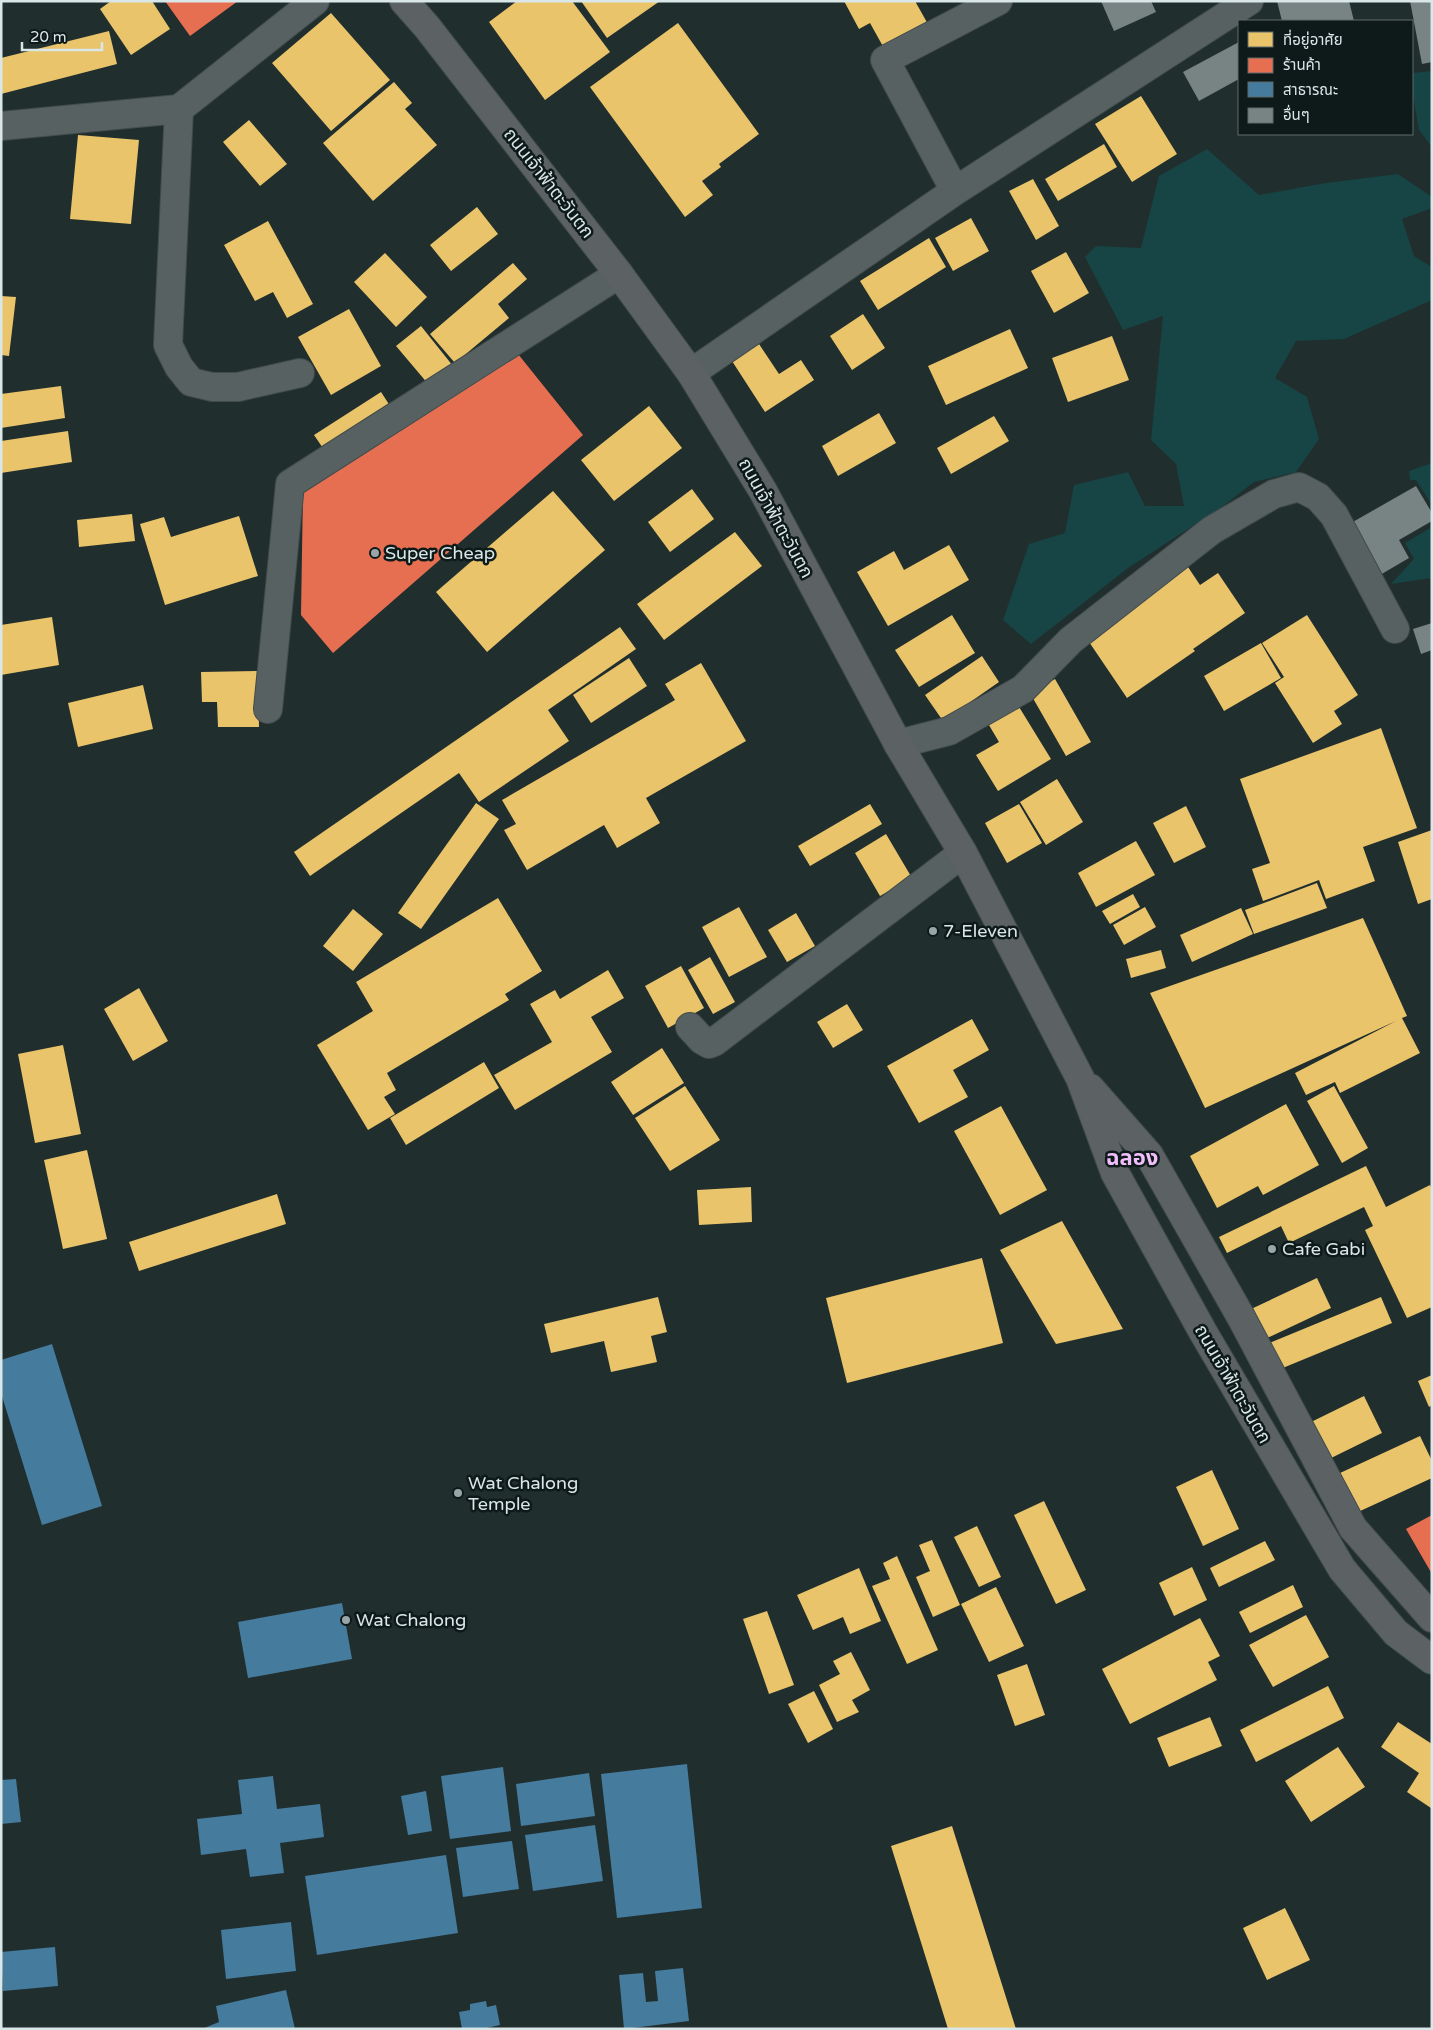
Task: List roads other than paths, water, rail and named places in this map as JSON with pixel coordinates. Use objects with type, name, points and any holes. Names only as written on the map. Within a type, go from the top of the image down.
[{"type":"main road","name":"ถนนเจ้าฟ้าตะวันตก","points":[[404,1],[427,27],[619,274],[692,372],[763,490],[898,744],[963,853],[1080,1078],[1115,1172],[1203,1332],[1342,1569],[1396,1632],[1432,1660]]},
{"type":"main road","name":"ถนนเจ้าฟ้าตะวันตก","points":[[1080,1078],[1149,1155],[1241,1317],[1353,1528],[1432,1618]]},
{"type":"main road","points":[[1203,1332],[1241,1317]]},
{"type":"main road","points":[[1244,1400],[1277,1388]]},
{"type":"street","points":[[1,126],[179,108],[315,1]]},
{"type":"street","points":[[955,191],[885,60],[998,1]]},
{"type":"street","points":[[692,372],[955,191],[1249,1]]},
{"type":"street","points":[[179,108],[168,345],[179,367],[191,382],[212,387],[238,387],[300,373]]},
{"type":"street","points":[[268,709],[290,484],[619,274]]},
{"type":"street","points":[[898,744],[949,731],[1023,688],[1072,640],[1212,530],[1274,494],[1299,487],[1318,497],[1334,515],[1394,630]]},
{"type":"street","points":[[690,1027],[702,1040],[709,1044],[714,1042],[963,853]]},
{"type":"place","name":"Super Cheap","points":[[375,553]]},
{"type":"place","name":"7-Eleven","points":[[933,931]]},
{"type":"place","name":"Cafe Gabi","points":[[1272,1249]]},
{"type":"place","name":"Wat Chalong Temple","points":[[458,1493]]},
{"type":"place","name":"Wat Chalong","points":[[346,1620]]},
{"type":"district","name":"ฉลอง","points":[[1132,1158]]}]
